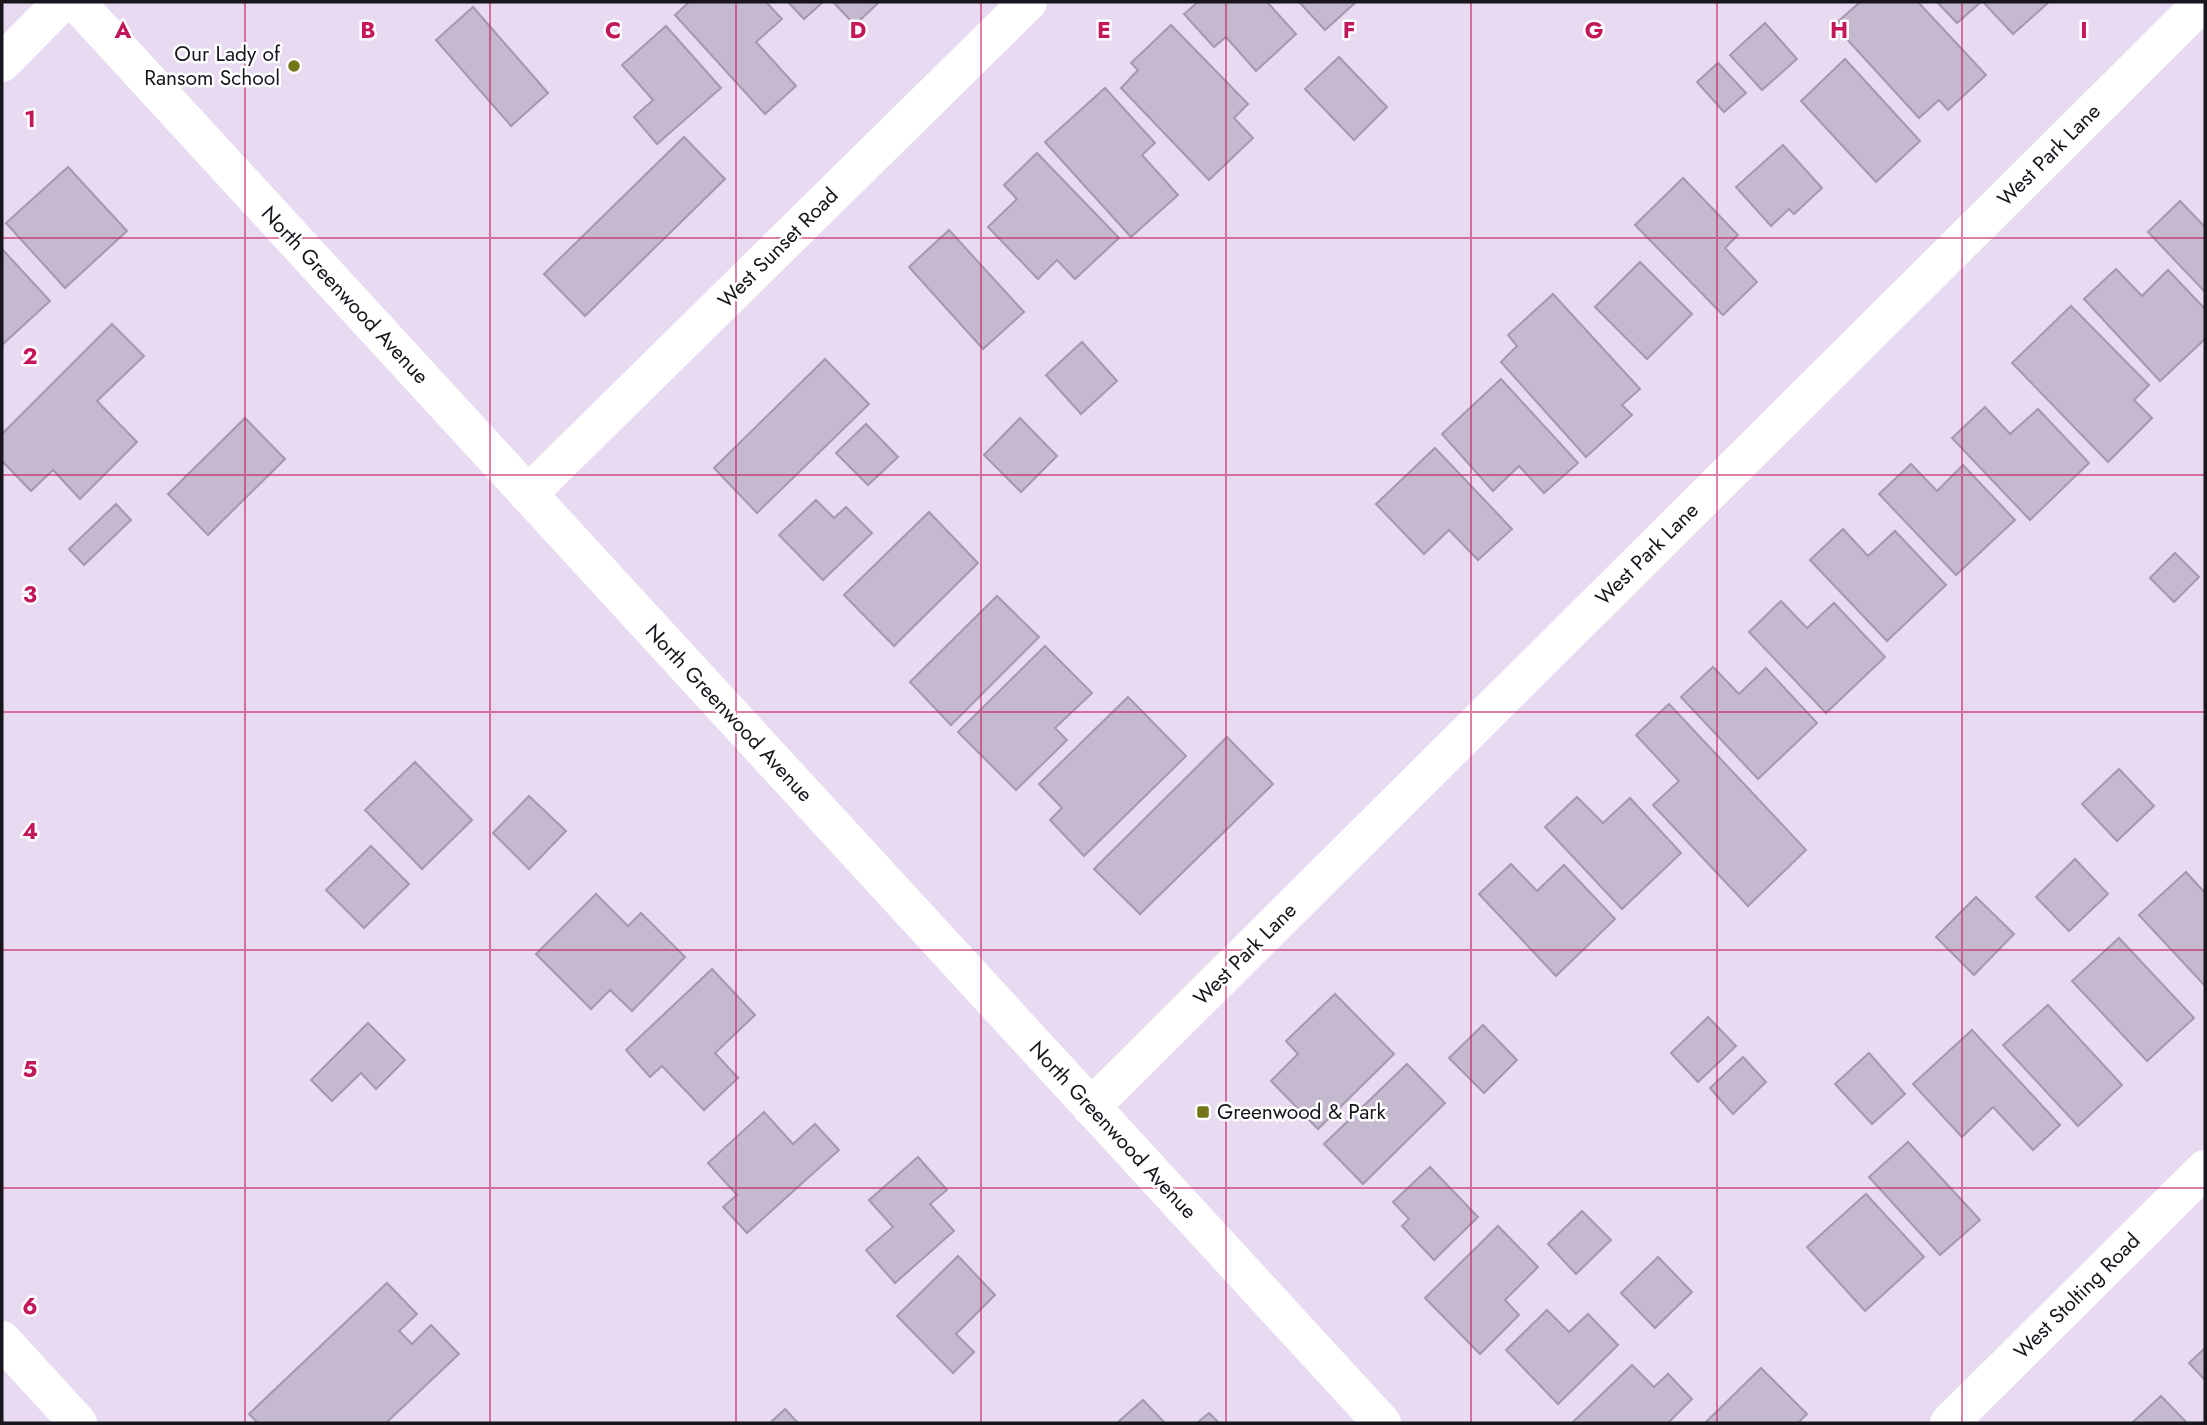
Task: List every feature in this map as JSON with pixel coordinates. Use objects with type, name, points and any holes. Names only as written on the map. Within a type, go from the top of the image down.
[{"type":"street","points":[[2,63],[62,2]]},
{"type":"street","name":"North Greenwood Avenue","points":[[76,2],[1382,1423]]},
{"type":"street","name":"West Sunset Road","points":[[528,494],[1028,2]]},
{"type":"street","name":"West Park Lane","points":[[1091,1107],[2203,2]]},
{"type":"street","name":"West Stolting Road","points":[[1949,1423],[2205,1169]]},
{"type":"street","points":[[2,1340],[78,1423]]},
{"type":"building","points":[[689,2],[766,2],[782,19],[756,42],[796,86],[765,114],[675,15]]},
{"type":"building","points":[[788,2],[823,2],[804,19]]},
{"type":"building","points":[[833,2],[879,2],[855,25]]},
{"type":"building","points":[[1198,2],[1267,2],[1296,34],[1256,71],[1226,37],[1214,47],[1184,14]]},
{"type":"building","points":[[1299,2],[1356,2],[1325,30]]},
{"type":"building","points":[[1860,2],[1918,2],[1986,75],[1948,110],[1939,100],[1919,118],[1834,25]]},
{"type":"building","points":[[1937,2],[1981,2],[1957,23]]},
{"type":"building","points":[[1983,2],[2049,2],[2013,34]]},
{"type":"building","points":[[473,7],[548,93],[511,126],[436,40]]},
{"type":"building","points":[[1765,23],[1797,59],[1762,90],[1730,55]]},
{"type":"building","points":[[1171,25],[1248,104],[1234,118],[1253,138],[1209,180],[1121,88],[1138,70],[1131,63]]},
{"type":"building","points":[[666,26],[721,88],[657,144],[634,117],[653,100],[622,65]]},
{"type":"building","points":[[1339,57],[1387,107],[1354,140],[1305,89]]},
{"type":"building","points":[[1845,59],[1920,141],[1876,182],[1801,101]]},
{"type":"building","points":[[1718,63],[1746,93],[1724,112],[1697,82]]},
{"type":"building","points":[[1105,88],[1155,143],[1142,155],[1178,195],[1131,237],[1045,142]]},
{"type":"building","points":[[684,137],[725,179],[585,316],[544,274]]},
{"type":"building","points":[[1783,145],[1822,188],[1794,214],[1789,209],[1771,226],[1736,187]]},
{"type":"building","points":[[1037,153],[1119,238],[1075,279],[1057,260],[1038,279],[988,227],[1017,199],[1004,185]]},
{"type":"building","points":[[68,167],[127,231],[65,288],[6,223]]},
{"type":"building","points":[[1683,178],[1738,235],[1725,248],[1757,282],[1723,315],[1635,225]]},
{"type":"building","points":[[2180,201],[2205,227],[2205,292],[2148,232]]},
{"type":"building","points":[[949,230],[1024,312],[983,349],[909,267]]},
{"type":"building","points":[[2,249],[50,301],[2,345]]},
{"type":"building","points":[[1640,262],[1692,314],[1647,359],[1595,307]]},
{"type":"building","points":[[2116,269],[2142,296],[2168,270],[2205,309],[2205,339],[2160,381],[2084,299]]},
{"type":"building","points":[[1553,294],[1640,389],[1622,405],[1632,415],[1586,457],[1501,362],[1517,346],[1508,335]]},
{"type":"building","points":[[2071,306],[2149,385],[2134,400],[2152,418],[2108,462],[2012,363]]},
{"type":"building","points":[[112,324],[144,356],[97,401],[137,442],[80,499],[53,470],[31,491],[2,461],[2,434]]},
{"type":"building","points":[[1082,342],[1117,381],[1081,414],[1046,375]]},
{"type":"building","points":[[825,359],[869,404],[757,513],[714,468]]},
{"type":"building","points":[[1501,379],[1578,463],[1544,493],[1519,466],[1493,491],[1442,434]]},
{"type":"building","points":[[1985,407],[2010,434],[2038,409],[2089,463],[2030,520],[1952,438]]},
{"type":"building","points":[[245,418],[285,459],[208,535],[168,494]]},
{"type":"building","points":[[1020,418],[1057,456],[1021,492],[984,455]]},
{"type":"building","points":[[866,424],[898,457],[868,485],[836,453]]},
{"type":"building","points":[[1435,448],[1512,529],[1478,560],[1449,530],[1424,554],[1376,504]]},
{"type":"building","points":[[1911,464],[1937,491],[1963,465],[2015,520],[1956,575],[1879,494]]},
{"type":"building","points":[[816,500],[834,518],[846,507],[872,533],[823,580],[779,535]]},
{"type":"building","points":[[116,504],[131,520],[84,565],[69,549]]},
{"type":"building","points":[[929,512],[978,563],[894,646],[844,595]]},
{"type":"building","points":[[1843,529],[1868,556],[1895,531],[1946,585],[1887,641],[1810,560]]},
{"type":"building","points":[[2175,553],[2199,577],[2174,602],[2150,578]]},
{"type":"building","points":[[997,596],[1039,637],[951,725],[910,682]]},
{"type":"building","points":[[1781,601],[1807,628],[1834,603],[1885,657],[1826,713],[1749,632]]},
{"type":"building","points":[[1045,646],[1092,693],[1055,728],[1067,740],[1016,790],[958,732]]},
{"type":"building","points":[[1713,667],[1739,694],[1766,668],[1817,723],[1758,779],[1681,697]]},
{"type":"building","points":[[1128,697],[1186,756],[1084,856],[1050,820],[1062,808],[1039,784]]},
{"type":"building","points":[[1669,704],[1806,850],[1748,906],[1653,805],[1679,781],[1636,735]]},
{"type":"building","points":[[1227,737],[1273,784],[1140,914],[1094,869]]},
{"type":"building","points":[[415,762],[472,820],[422,869],[365,810]]},
{"type":"building","points":[[2119,769],[2154,806],[2117,841],[2082,804]]},
{"type":"building","points":[[529,796],[566,831],[529,869],[493,833]]},
{"type":"building","points":[[1577,797],[1603,823],[1630,798],[1681,853],[1622,909],[1545,827]]},
{"type":"building","points":[[371,846],[409,884],[364,928],[326,890]]},
{"type":"building","points":[[2075,859],[2108,894],[2069,931],[2036,897]]},
{"type":"building","points":[[1511,864],[1537,891],[1564,865],[1615,919],[1556,976],[1479,894]]},
{"type":"building","points":[[2186,872],[2205,893],[2205,986],[2139,915]]},
{"type":"building","points":[[596,894],[628,926],[641,913],[685,957],[632,1011],[610,990],[591,1009],[536,954]]},
{"type":"building","points":[[1976,897],[2014,934],[1974,975],[1936,937]]},
{"type":"building","points":[[2119,938],[2194,1018],[2147,1061],[2072,981]]},
{"type":"building","points":[[712,969],[755,1015],[715,1053],[738,1078],[704,1110],[662,1066],[650,1077],[626,1050]]},
{"type":"building","points":[[1335,994],[1394,1054],[1318,1129],[1271,1081],[1298,1054],[1286,1041]]},
{"type":"building","points":[[2048,1005],[2122,1085],[2078,1126],[2003,1045]]},
{"type":"building","points":[[1708,1017],[1736,1046],[1698,1082],[1671,1053]]},
{"type":"building","points":[[368,1023],[405,1060],[376,1089],[361,1073],[332,1101],[311,1080]]},
{"type":"building","points":[[1483,1025],[1517,1060],[1484,1093],[1449,1058]]},
{"type":"building","points":[[1972,1030],[2060,1125],[2033,1150],[1993,1107],[1962,1137],[1913,1084]]},
{"type":"building","points":[[1869,1053],[1905,1094],[1872,1124],[1835,1084]]},
{"type":"building","points":[[1743,1057],[1766,1082],[1733,1114],[1710,1088]]},
{"type":"building","points":[[1407,1064],[1445,1103],[1363,1184],[1324,1144]]},
{"type":"building","points":[[764,1112],[793,1144],[815,1124],[839,1150],[747,1233],[723,1207],[737,1195],[708,1163]]},
{"type":"building","points":[[1908,1142],[1980,1220],[1940,1255],[1869,1177]]},
{"type":"building","points":[[918,1157],[947,1190],[930,1204],[954,1231],[895,1283],[866,1250],[893,1227],[869,1200]]},
{"type":"building","points":[[1430,1167],[1478,1217],[1434,1260],[1402,1226],[1409,1219],[1393,1202]]},
{"type":"building","points":[[1866,1194],[1924,1257],[1865,1311],[1807,1247]]},
{"type":"building","points":[[1582,1211],[1611,1240],[1576,1274],[1548,1244]]},
{"type":"building","points":[[1498,1226],[1538,1267],[1505,1300],[1519,1315],[1480,1354],[1425,1298]]},
{"type":"building","points":[[958,1256],[995,1295],[956,1334],[974,1352],[953,1373],[897,1316]]},
{"type":"building","points":[[1658,1257],[1692,1292],[1655,1328],[1621,1293]]},
{"type":"building","points":[[387,1283],[417,1314],[399,1331],[412,1344],[431,1325],[459,1354],[386,1423],[258,1423],[249,1414]]},
{"type":"building","points":[[1547,1310],[1569,1332],[1588,1314],[1618,1345],[1558,1404],[1506,1350]]},
{"type":"building","points":[[2205,1348],[2205,1380],[2189,1363]]},
{"type":"building","points":[[1632,1365],[1654,1387],[1668,1374],[1692,1399],[1668,1423],[1572,1423]]},
{"type":"building","points":[[1761,1368],[1807,1414],[1798,1423],[1705,1423]]},
{"type":"building","points":[[2161,1396],[2187,1423],[2132,1423]]},
{"type":"building","points":[[1143,1400],[1165,1423],[1117,1423]]},
{"type":"building","points":[[785,1409],[798,1423],[770,1423]]},
{"type":"building","points":[[1209,1413],[1219,1423],[1197,1423]]},
{"type":"place","name":"Our Lady of Ransom School","points":[[294,66]]},
{"type":"place","name":"Greenwood & Park","points":[[1203,1112]]}]
